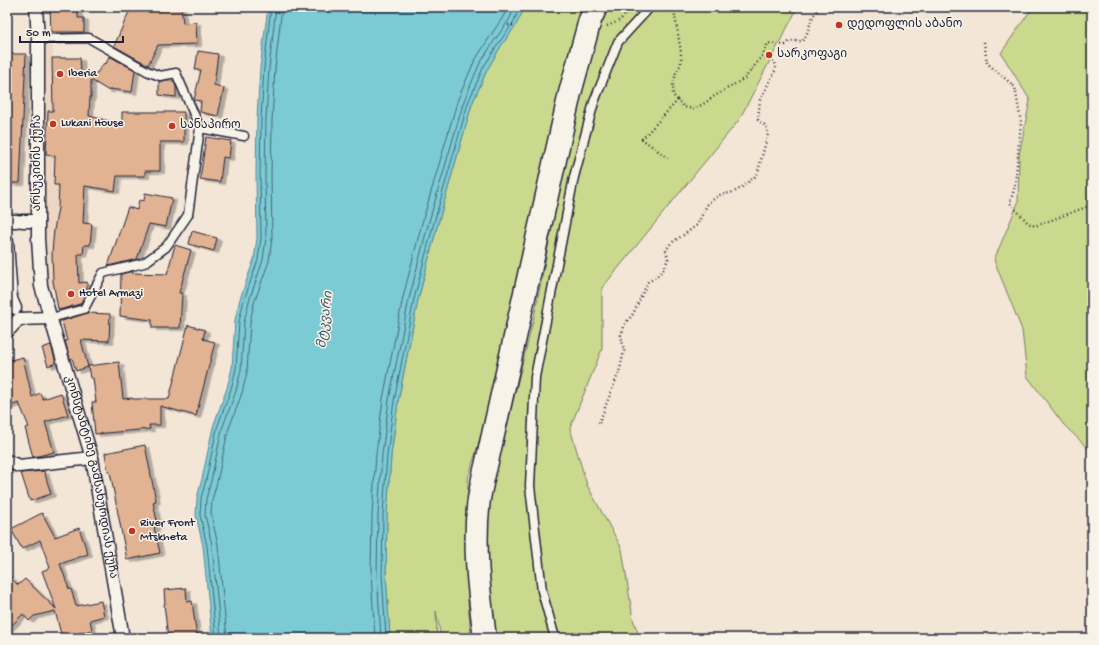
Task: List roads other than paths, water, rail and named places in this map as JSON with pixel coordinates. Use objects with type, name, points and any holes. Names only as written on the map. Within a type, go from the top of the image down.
[{"type":"main road","points":[[485,638],[478,585],[477,540],[479,500],[490,443],[568,100],[593,14]]},
{"type":"street","name":"არსუკიძის ქუჩა","points":[[36,7],[38,39],[38,238],[41,286],[51,318]]},
{"type":"street","points":[[16,221],[38,221]]},
{"type":"street","points":[[7,242],[13,307],[7,332]]},
{"type":"street","points":[[13,307],[51,318]]},
{"type":"street","name":"კონსტანტინე გამსახურდიას ქუჩა","points":[[51,318],[92,458],[124,638]]},
{"type":"street","points":[[7,461],[19,466],[92,458]]},
{"type":"lane","points":[[555,638],[542,592],[530,486],[535,377],[574,177],[594,102],[618,42],[650,7]]},
{"type":"lane","points":[[38,39],[89,38],[147,71],[160,76],[176,74],[200,128],[188,215],[166,246],[144,263],[103,273],[84,309],[51,318]]},
{"type":"lane","points":[[200,128],[244,136]]},
{"type":"water","name":"მტკვარი","points":[[268,7],[525,7],[516,25],[501,46],[487,70],[472,104],[418,300],[398,402],[391,456],[387,515],[386,574],[390,638],[212,638],[203,546],[196,515],[197,498],[213,427],[227,388],[232,368],[235,320],[240,299],[254,259],[257,238],[257,119],[260,68]]},
{"type":"place","name":"დედოფლის აბანო","points":[[839,25]]},
{"type":"place","name":"სარკოფაგი","points":[[769,55]]},
{"type":"place","name":"Iberia","points":[[60,74]]},
{"type":"place","name":"Lukani House","points":[[53,124]]},
{"type":"place","name":"სანაპირო","points":[[172,126]]},
{"type":"place","name":"Hotel Armazi","points":[[71,294]]},
{"type":"place","name":"River Front Mtskheta","points":[[132,531]]}]
